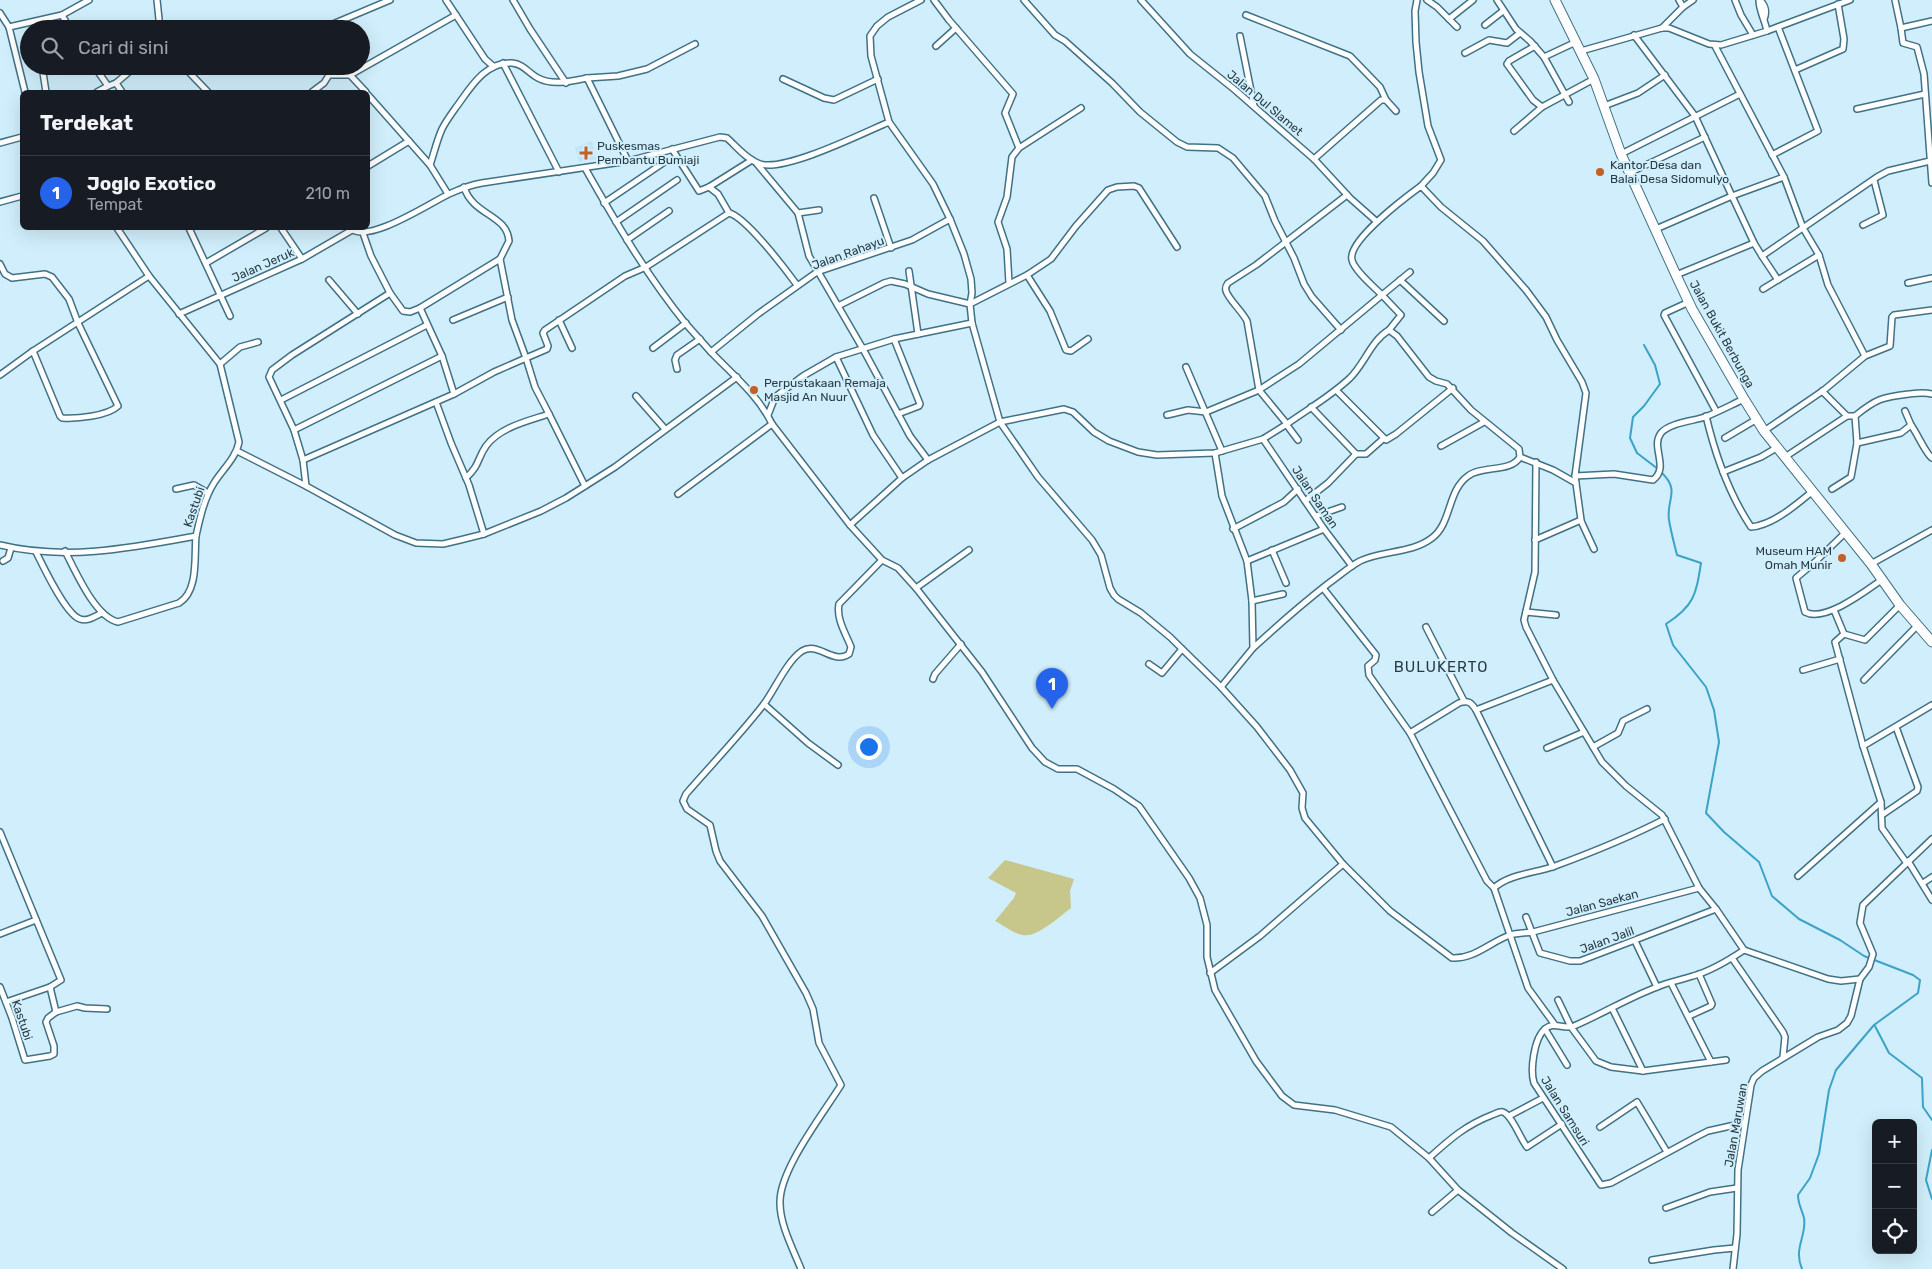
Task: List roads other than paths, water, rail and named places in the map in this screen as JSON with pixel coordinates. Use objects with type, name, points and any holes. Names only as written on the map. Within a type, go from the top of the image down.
[{"type":"main road","name":"Jalan Bukit Berbunga","points":[[1555,0],[1594,79],[1621,154],[1676,275],[1689,302],[1744,399],[1764,431],[1883,579],[1900,605],[1917,626],[1930,638]]},
{"type":"street","points":[[48,20],[62,15],[89,0]]},
{"type":"street","points":[[157,0],[159,20]]},
{"type":"street","points":[[342,20],[390,0]]},
{"type":"street","points":[[446,0],[484,59],[493,66]]},
{"type":"street","points":[[512,0],[566,83]]},
{"type":"street","points":[[672,149],[697,190],[710,187],[754,162],[766,166],[789,162],[889,122],[869,46],[872,31],[888,17],[921,0]]},
{"type":"street","points":[[1024,0],[1055,35],[1065,41],[1112,83],[1140,112],[1177,142],[1188,147],[1218,148],[1233,158],[1265,196],[1304,284],[1312,297],[1341,330]]},
{"type":"street","name":"Jalan Dul Slamet","points":[[1141,0],[1190,54],[1314,159],[1347,195],[1376,221]]},
{"type":"street","points":[[850,525],[902,478],[928,460],[1000,422],[1064,409],[1073,412],[1094,432],[1138,452],[1157,456],[1214,453],[1263,439],[1336,390],[1357,370],[1376,341],[1389,330],[1401,315],[1355,267],[1351,260],[1355,248],[1376,221],[1421,186],[1433,173],[1441,160],[1428,126],[1419,72],[1416,42],[1417,0]]},
{"type":"street","points":[[1426,0],[1438,8],[1457,27]]},
{"type":"street","points":[[1449,19],[1473,0]]},
{"type":"street","points":[[1497,0],[1520,33],[1544,57],[1570,102]]},
{"type":"street","points":[[1679,0],[1683,7]]},
{"type":"street","points":[[1662,28],[1683,7],[1693,0]]},
{"type":"street","points":[[1735,0],[1741,15],[1753,35]]},
{"type":"street","points":[[1759,0],[1767,31]]},
{"type":"street","points":[[1581,51],[1662,28],[1669,28],[1715,46],[1767,31],[1850,0]]},
{"type":"street","points":[[1894,0],[1904,44],[1918,48],[1924,74],[1932,183]]},
{"type":"street","points":[[935,1],[956,28],[1013,92],[1005,112],[1019,148]]},
{"type":"street","points":[[1795,70],[1837,52],[1845,46],[1838,4]]},
{"type":"street","points":[[1486,25],[1503,11]]},
{"type":"street","points":[[0,13],[9,27],[20,72]]},
{"type":"street","points":[[370,63],[456,14]]},
{"type":"street","points":[[62,15],[65,20]]},
{"type":"street","points":[[1246,15],[1350,56],[1377,83],[1386,100],[1396,111]]},
{"type":"street","points":[[1901,28],[1932,21]]},
{"type":"street","points":[[9,27],[20,27]]},
{"type":"street","points":[[1772,155],[1818,131],[1778,27]]},
{"type":"street","points":[[936,46],[956,28]]},
{"type":"street","points":[[1465,53],[1489,40],[1507,43],[1520,33]]},
{"type":"street","points":[[1634,35],[1695,116],[1754,243],[1778,280]]},
{"type":"street","points":[[1240,36],[1254,107]]},
{"type":"street","points":[[1544,57],[1576,42]]},
{"type":"street","points":[[430,165],[442,128],[470,88],[481,75],[493,66],[513,63],[524,66],[538,79],[566,83],[587,78],[618,76],[647,69],[696,44]]},
{"type":"street","points":[[1534,46],[1507,64],[1533,100],[1542,107]]},
{"type":"street","points":[[1715,46],[1784,177],[1803,228],[1819,256],[1828,285],[1865,356]]},
{"type":"street","points":[[503,63],[559,172]]},
{"type":"street","points":[[21,75],[25,90]]},
{"type":"street","points":[[43,75],[46,90]]},
{"type":"street","points":[[100,75],[108,86]]},
{"type":"street","points":[[101,90],[116,83],[125,75]]},
{"type":"street","points":[[192,75],[206,90]]},
{"type":"street","points":[[315,90],[324,83],[329,75],[350,75],[363,90]]},
{"type":"street","points":[[1604,106],[1638,93],[1665,75]]},
{"type":"street","points":[[587,78],[628,161]]},
{"type":"street","points":[[783,79],[824,98],[834,100],[878,79]]},
{"type":"street","points":[[1514,131],[1542,107],[1594,79]]},
{"type":"street","points":[[116,83],[121,90]]},
{"type":"street","points":[[1621,154],[1740,94]]},
{"type":"street","points":[[1857,109],[1925,94]]},
{"type":"street","points":[[370,98],[430,165],[448,194]]},
{"type":"street","points":[[1314,159],[1381,100],[1386,100]]},
{"type":"street","points":[[1009,283],[1007,249],[998,222],[1007,197],[1012,157],[1019,148],[1081,108]]},
{"type":"street","name":"Jalan Saekan","points":[[889,122],[933,184],[950,218],[971,279],[972,293],[970,304],[972,323],[1000,422],[1038,477],[1092,540],[1100,555],[1114,595],[1141,613],[1182,649],[1221,687],[1257,727],[1290,770],[1303,792],[1302,808],[1305,818],[1343,864],[1390,911],[1452,958],[1460,958],[1474,954],[1510,936],[1533,932],[1699,888]]},
{"type":"street","points":[[354,230],[363,233],[383,227],[464,187],[628,161],[723,137],[727,138],[754,162],[798,213],[808,256],[863,349],[910,436],[928,460]]},
{"type":"street","points":[[1629,173],[1705,137]]},
{"type":"street","points":[[0,143],[20,138]]},
{"type":"street","points":[[370,165],[408,140]]},
{"type":"street","points":[[604,203],[666,161]]},
{"type":"street","points":[[1762,256],[1840,201],[1888,171],[1930,161]]},
{"type":"street","points":[[585,168],[604,203],[663,295],[711,352],[737,377],[768,415],[772,424],[850,525],[882,560],[898,568],[916,588],[982,672],[1032,748],[1045,762],[1058,769],[1077,769],[1114,789],[1139,806],[1189,878],[1200,898],[1207,925],[1208,957],[1215,990],[1272,1085],[1286,1101],[1299,1106],[1335,1110],[1391,1127],[1429,1158],[1458,1190],[1512,1233],[1564,1269]]},
{"type":"street","points":[[1656,229],[1732,196],[1784,177]]},
{"type":"street","points":[[616,222],[677,180]]},
{"type":"street","points":[[1863,225],[1883,215],[1874,180]]},
{"type":"street","points":[[838,306],[888,282],[970,304],[1027,275],[1054,257],[1076,226],[1108,190],[1117,187],[1134,186],[1139,188],[1177,247]]},
{"type":"street","points":[[1421,186],[1441,207],[1482,241],[1526,290],[1546,317],[1557,340],[1582,382],[1586,393],[1575,476],[1581,521],[1594,550]]},
{"type":"street","points":[[363,233],[371,256],[390,293],[404,311],[410,312],[420,308],[500,259],[509,241],[506,229],[470,200],[464,187]]},
{"type":"street","points":[[710,187],[718,194],[729,213],[733,214],[749,228],[777,258],[797,285]]},
{"type":"street","points":[[1298,440],[1259,390],[1247,321],[1226,292],[1226,287],[1228,283],[1256,265],[1347,195]]},
{"type":"street","points":[[0,202],[20,197]]},
{"type":"street","points":[[874,198],[890,248]]},
{"type":"street","points":[[798,213],[819,210]]},
{"type":"street","points":[[628,240],[669,212]]},
{"type":"street","points":[[303,460],[454,394],[494,372],[547,349],[548,346],[543,332],[559,320],[625,276],[646,267],[729,213]]},
{"type":"street","name":"Jalan Rahayu","points":[[711,352],[797,285],[817,272],[912,240],[950,218]]},
{"type":"street","points":[[118,230],[149,276],[220,364],[239,442],[237,450],[394,535],[416,543],[443,544],[484,534],[541,511],[615,467],[737,377]]},
{"type":"street","points":[[190,230],[230,316]]},
{"type":"street","points":[[206,263],[263,230]]},
{"type":"street","points":[[282,230],[302,259]]},
{"type":"street","name":"Jalan Jeruk","points":[[179,314],[220,294],[302,259],[349,230]]},
{"type":"street","points":[[1676,275],[1754,243]]},
{"type":"street","points":[[1763,288],[1819,256]]},
{"type":"street","points":[[500,259],[515,329],[535,387],[585,486]]},
{"type":"street","points":[[0,264],[5,274],[12,278],[48,274],[69,298],[78,323],[118,406],[116,409],[99,414],[62,418],[33,351]]},
{"type":"street","points":[[909,271],[918,334]]},
{"type":"street","points":[[1167,415],[1188,410],[1206,412],[1259,390],[1299,364],[1410,272]]},
{"type":"street","points":[[1027,275],[1050,311],[1066,350],[1071,351],[1088,339]]},
{"type":"street","points":[[0,375],[33,351],[149,276]]},
{"type":"street","points":[[1908,283],[1932,278]]},
{"type":"street","points":[[329,280],[358,314]]},
{"type":"street","points":[[1400,280],[1444,321]]},
{"type":"street","points":[[306,486],[303,460],[294,430],[269,377],[272,370],[310,343],[390,293]]},
{"type":"street","points":[[453,320],[508,297]]},
{"type":"street","points":[[1689,302],[1666,313],[1664,317],[1716,411]]},
{"type":"street","points":[[420,308],[442,356],[454,394]]},
{"type":"street","points":[[1764,431],[1822,391],[1865,356],[1891,344],[1893,315],[1932,310]]},
{"type":"street","points":[[559,320],[572,348]]},
{"type":"street","points":[[653,348],[686,323]]},
{"type":"street","points":[[768,415],[775,397],[803,376],[836,357],[894,339],[972,323]]},
{"type":"street","points":[[281,400],[427,325]]},
{"type":"street","points":[[1389,330],[1398,336],[1429,377],[1448,384],[1453,388],[1471,410],[1518,450],[1520,457]]},
{"type":"street","points":[[677,368],[675,360],[677,356],[700,339]]},
{"type":"street","points":[[894,339],[920,404],[898,414]]},
{"type":"street","points":[[220,364],[240,347],[258,342]]},
{"type":"street","points":[[294,430],[442,356]]},
{"type":"street","points":[[836,357],[872,435],[902,478]]},
{"type":"street","points":[[1186,367],[1222,451]]},
{"type":"street","points":[[1305,501],[1328,483],[1356,454],[1366,454],[1383,439],[1390,438],[1453,388]]},
{"type":"street","points":[[1336,390],[1383,439]]},
{"type":"street","points":[[1822,391],[1848,416]]},
{"type":"street","points":[[1785,456],[1848,416],[1856,416],[1867,406],[1885,396],[1925,392],[1932,394]]},
{"type":"street","points":[[636,396],[665,429]]},
{"type":"street","points":[[1575,476],[1614,474],[1650,481],[1656,479],[1660,471],[1659,441],[1661,434],[1678,424],[1706,416],[1744,399]]},
{"type":"street","points":[[436,402],[466,478],[484,534]]},
{"type":"street","points":[[1311,407],[1356,454]]},
{"type":"street","points":[[1905,411],[1928,455],[1932,458]]},
{"type":"street","points":[[466,478],[476,468],[486,446],[496,437],[517,424],[548,414]]},
{"type":"street","points":[[1706,416],[1728,484],[1752,527],[1788,511],[1813,491]]},
{"type":"street","points":[[1832,489],[1851,477],[1857,443],[1856,416]]},
{"type":"street","points":[[1725,438],[1757,419]]},
{"type":"street","points":[[1441,446],[1484,422]]},
{"type":"street","points":[[678,494],[772,424]]},
{"type":"street","points":[[1857,443],[1894,435],[1911,425]]},
{"type":"street","name":"Jalan Saman","points":[[1263,439],[1324,529],[1352,566]]},
{"type":"street","points":[[1724,472],[1778,448]]},
{"type":"street","name":"Kastubi","points":[[0,545],[36,552],[65,551],[84,553],[131,548],[196,536],[208,493],[237,450]]},
{"type":"street","points":[[1214,453],[1222,496],[1233,529],[1247,561],[1252,601],[1254,648]]},
{"type":"street","points":[[1520,457],[1536,462],[1576,483]]},
{"type":"street","points":[[1221,687],[1254,648],[1283,620],[1352,566],[1367,558],[1393,553],[1426,543],[1443,526],[1457,488],[1467,476],[1477,471],[1515,463],[1520,457]]},
{"type":"street","points":[[1536,462],[1534,572],[1524,620],[1526,628],[1553,680],[1593,747],[1605,766],[1626,786],[1656,808],[1665,819],[1699,888],[1744,950],[1828,978],[1840,981],[1860,980]]},
{"type":"street","points":[[176,489],[194,485],[208,493]]},
{"type":"street","points":[[1233,529],[1284,502],[1298,489]]},
{"type":"street","points":[[1316,516],[1342,506]]},
{"type":"street","points":[[1535,540],[1581,521]]},
{"type":"street","points":[[1247,561],[1324,529]]},
{"type":"street","points":[[1871,564],[1932,530]]},
{"type":"street","points":[[1846,532],[1796,579],[1806,614],[1822,614],[1834,610],[1883,579]]},
{"type":"street","points":[[65,551],[86,590],[102,613],[118,622],[179,603],[185,599],[193,581],[196,536]]},
{"type":"street","points":[[3,561],[8,558],[11,548]]},
{"type":"street","points":[[916,588],[969,550]]},
{"type":"street","points":[[1272,550],[1286,583]]},
{"type":"street","points":[[36,552],[54,588],[74,616],[81,620],[88,620],[102,613]]},
{"type":"street","points":[[801,1269],[783,1222],[780,1190],[791,1164],[841,1085],[819,1043],[813,1010],[787,958],[762,916],[720,861],[710,825],[687,809],[682,801],[764,704],[791,663],[801,652],[808,648],[815,648],[844,658],[849,654],[852,647],[839,619],[839,604],[882,560]]},
{"type":"street","points":[[1324,588],[1376,655],[1375,660],[1368,666],[1369,675],[1410,733],[1487,881],[1494,888],[1528,988],[1554,1025]]},
{"type":"street","points":[[1252,601],[1282,594]]},
{"type":"street","points":[[1844,634],[1865,640],[1900,605]]},
{"type":"street","points":[[1834,610],[1844,634]]},
{"type":"street","points":[[1526,612],[1556,615]]},
{"type":"street","points":[[1864,680],[1917,626]]},
{"type":"street","points":[[1426,627],[1464,701]]},
{"type":"street","points":[[1844,634],[1835,642],[1863,746],[1881,802],[1882,828],[1907,861],[1932,900]]},
{"type":"street","points":[[933,679],[934,674],[961,644]]},
{"type":"street","points":[[1149,664],[1162,673],[1182,649]]},
{"type":"street","points":[[1803,670],[1840,659]]},
{"type":"street","points":[[1476,710],[1553,680]]},
{"type":"street","points":[[1410,733],[1434,717],[1464,701],[1470,702],[1476,710],[1554,867]]},
{"type":"street","points":[[764,704],[808,743],[838,765]]},
{"type":"street","points":[[1863,746],[1932,705]]},
{"type":"street","points":[[1593,747],[1618,732],[1623,721],[1647,709]]},
{"type":"street","points":[[1882,816],[1916,791],[1918,787],[1896,727]]},
{"type":"street","points":[[1547,748],[1584,732]]},
{"type":"street","points":[[1798,876],[1881,802]]},
{"type":"street","points":[[1494,888],[1502,882],[1554,867],[1634,835],[1665,819]]},
{"type":"street","points":[[0,832],[61,979],[60,982],[50,987],[6,1002]]},
{"type":"street","name":"Jalan Maruwan","points":[[1733,1269],[1737,1188],[1744,1123],[1754,1078],[1762,1071],[1818,1037],[1844,1026],[1852,1016],[1860,980],[1869,967],[1873,954],[1860,923],[1861,910],[1865,902],[1932,839]]},
{"type":"street","points":[[0,853],[8,850]]},
{"type":"street","points":[[1210,973],[1260,936],[1343,864]]},
{"type":"street","points":[[1922,883],[1932,877]]},
{"type":"street","name":"Jalan Jalil","points":[[1526,917],[1538,949],[1542,954],[1575,961],[1584,960],[1716,909]]},
{"type":"street","points":[[0,934],[36,920]]},
{"type":"street","points":[[1635,940],[1657,987]]},
{"type":"street","points":[[1567,1065],[1545,1029],[1554,1025],[1571,1027],[1657,987],[1699,974],[1744,950]]},
{"type":"street","points":[[1732,958],[1783,1032],[1785,1037],[1783,1058]]},
{"type":"street","points":[[1689,1016],[1712,1004],[1699,974]]},
{"type":"street","points":[[1671,983],[1711,1062]]},
{"type":"street","name":"Kastubi","points":[[0,987],[25,1060],[54,1054],[54,1046],[46,1020],[56,1012]]},
{"type":"street","points":[[50,987],[56,1012],[78,1006],[107,1009]]},
{"type":"street","points":[[1558,1000],[1571,1027],[1596,1061],[1611,1067],[1643,1071],[1726,1060]]},
{"type":"street","points":[[1612,1008],[1643,1071]]},
{"type":"street","name":"Jalan Samsuri","points":[[1545,1029],[1541,1033],[1535,1050],[1531,1074],[1534,1083],[1601,1185],[1611,1183],[1708,1131],[1744,1123]]},
{"type":"street","points":[[1509,1116],[1543,1098]]},
{"type":"street","points":[[1600,1127],[1636,1102],[1667,1152]]},
{"type":"street","points":[[1429,1158],[1461,1130],[1478,1120],[1502,1112],[1509,1116],[1528,1147],[1562,1124]]},
{"type":"street","points":[[1666,1208],[1710,1192],[1737,1188]]},
{"type":"street","points":[[1432,1212],[1458,1190]]},
{"type":"street","points":[[1652,1260],[1735,1248]]},
{"type":"waterway","points":[[1644,345],[1655,365],[1660,384],[1644,406],[1633,417],[1630,438],[1637,453],[1658,469]]},
{"type":"waterway","points":[[1661,472],[1672,490],[1669,520],[1677,555],[1701,563],[1692,599],[1683,611],[1666,624],[1673,645],[1706,687],[1714,710],[1719,742],[1706,813],[1724,832],[1759,862],[1772,896],[1799,919],[1840,940],[1864,956],[1913,975],[1920,980],[1918,993],[1874,1025],[1836,1070],[1829,1090],[1819,1154],[1810,1178],[1798,1195],[1804,1218],[1804,1231],[1799,1248],[1802,1269]]},
{"type":"waterway","points":[[1875,1026],[1889,1053],[1922,1078],[1923,1107],[1932,1120]]},
{"type":"waterway","points":[[1932,1150],[1926,1180],[1932,1199]]},
{"type":"place","name":"Puskesmas Pembantu Bumiaji","points":[[586,153]]},
{"type":"place","name":"Kantor Desa dan Balai Desa Sidomulyo","points":[[1600,172]]},
{"type":"place","name":"Perpustakaan Remaja Masjid An Nuur","points":[[754,390]]},
{"type":"place","name":"Museum HAM Omah Munir","points":[[1842,558]]},
{"type":"place","name":"Joglo Exotico","points":[[1052,709]]},
{"type":"district","name":"BULUKERTO","points":[[1441,667]]}]
